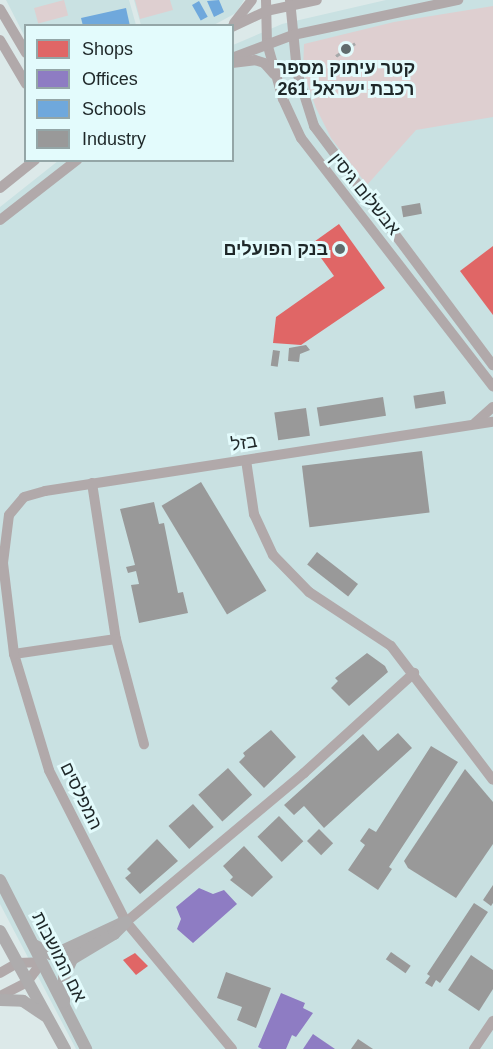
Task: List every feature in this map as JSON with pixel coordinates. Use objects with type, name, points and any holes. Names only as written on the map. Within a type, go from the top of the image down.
[{"type":"main road","name":"אם המושבות","points":[[0,880],[86,1049]]},
{"type":"main road","points":[[32,944],[51,954],[126,922]]},
{"type":"main road","points":[[64,1007],[64,977],[72,959],[114,934],[126,922]]},
{"type":"main road","name":"אם המושבות","points":[[0,931],[65,1049]]},
{"type":"main road","points":[[0,998],[23,1001],[48,1018]]},
{"type":"street","points":[[234,24],[252,0]]},
{"type":"street","points":[[234,25],[266,5],[317,0]]},
{"type":"street","points":[[234,57],[293,35],[458,0]]},
{"type":"street","name":"אבשלום גיסין","points":[[291,3],[293,35],[307,110],[323,142],[493,365]]},
{"type":"street","name":"אבשלום גיסין","points":[[266,5],[267,43],[276,79],[291,120],[312,155],[493,386]]},
{"type":"street","points":[[0,11],[24,50]]},
{"type":"street","points":[[0,40],[24,81]]},
{"type":"street","points":[[234,63],[264,63],[276,79]]},
{"type":"street","points":[[17,174],[27,162]]},
{"type":"street","points":[[0,188],[32,162]]},
{"type":"street","points":[[0,220],[74,162]]},
{"type":"street","points":[[470,426],[493,407]]},
{"type":"street","name":"בזל","points":[[9,515],[24,497],[92,483],[493,422]]},
{"type":"street","points":[[246,460],[254,514],[273,555],[309,592],[391,646],[414,673],[493,780]]},
{"type":"street","points":[[92,483],[117,639],[144,744]]},
{"type":"street","name":"המפלסים","points":[[9,515],[3,563],[14,654],[49,770],[126,922],[232,1049]]},
{"type":"street","points":[[14,654],[117,639]]},
{"type":"street","points":[[126,922],[304,772],[414,673]]},
{"type":"street","points":[[0,973],[17,963],[42,962]]},
{"type":"street","points":[[0,998],[27,982],[42,962]]},
{"type":"street","points":[[474,1049],[493,1021]]},
{"type":"shaded area","points":[[6,0],[129,0],[136,24],[24,24],[24,35]]},
{"type":"shaded area","points":[[64,0],[68,15],[38,23],[34,8]]},
{"type":"shaded area","points":[[134,0],[244,0],[236,13],[216,24],[141,24]]},
{"type":"shaded area","points":[[135,0],[170,0],[173,10],[140,19]]},
{"type":"shaded area","points":[[386,0],[493,0],[493,1049],[76,1049],[0,904],[0,207],[57,162],[234,162],[234,45],[282,24]]},
{"type":"shaded area","points":[[493,6],[493,117],[416,130],[367,185],[331,138],[316,108],[303,71],[304,44],[394,22]]},
{"type":"building: Shops","points":[[339,224],[385,288],[301,345],[273,343],[276,317],[334,276],[311,244]]},
{"type":"building: Shops","points":[[493,246],[493,315],[460,271]]},
{"type":"building: Shops","points":[[135,953],[148,966],[136,975],[123,960]]},
{"type":"building: Offices","points":[[199,888],[213,894],[224,890],[237,904],[193,943],[177,929],[181,919],[176,907]]},
{"type":"building: Offices","points":[[281,993],[305,1003],[303,1008],[313,1013],[296,1037],[292,1035],[286,1049],[262,1049],[258,1047]]},
{"type":"building: Offices","points":[[313,1034],[335,1049],[303,1049]]},
{"type":"building: Schools","points":[[219,0],[224,12],[214,17],[207,1]]},
{"type":"building: Schools","points":[[199,1],[208,17],[201,21],[192,5]]},
{"type":"building: Schools","points":[[126,8],[130,24],[82,24],[81,18]]},
{"type":"building: Industry","points":[[420,203],[422,214],[403,217],[401,206]]},
{"type":"building: Industry","points":[[306,345],[310,350],[300,354],[299,362],[288,361],[289,348]]},
{"type":"building: Industry","points":[[273,350],[280,351],[278,367],[271,366]]},
{"type":"building: Industry","points":[[444,391],[446,404],[415,409],[413,396]]},
{"type":"building: Industry","points":[[383,397],[386,416],[320,426],[317,407]]},
{"type":"building: Industry","points":[[306,408],[310,436],[278,440],[274,412]]},
{"type":"building: Industry","points":[[422,451],[430,513],[309,527],[302,466]]},
{"type":"building: Industry","points":[[201,482],[266,591],[227,615],[162,506]]},
{"type":"building: Industry","points":[[154,502],[159,524],[164,523],[178,593],[183,592],[188,613],[139,623],[131,585],[139,584],[136,571],[128,573],[126,567],[135,565],[120,509]]},
{"type":"building: Industry","points":[[317,552],[358,584],[348,597],[307,565]]},
{"type":"building: Industry","points":[[367,653],[385,666],[388,672],[349,706],[331,688],[338,681],[335,678]]},
{"type":"building: Industry","points":[[271,730],[296,757],[264,788],[239,762],[245,756],[243,753]]},
{"type":"building: Industry","points":[[398,733],[412,748],[324,828],[304,806],[294,815],[284,805],[363,734],[378,751]]},
{"type":"building: Industry","points":[[431,746],[458,762],[389,867],[392,869],[378,890],[348,870],[365,845],[360,841],[369,828],[376,832]]},
{"type":"building: Industry","points":[[228,768],[252,795],[222,822],[198,795]]},
{"type":"building: Industry","points":[[465,769],[493,802],[493,844],[456,898],[408,868],[404,861]]},
{"type":"building: Industry","points":[[193,804],[214,827],[189,849],[168,826]]},
{"type":"building: Industry","points":[[279,816],[303,841],[282,862],[257,837]]},
{"type":"building: Industry","points":[[319,829],[333,843],[321,855],[307,841]]},
{"type":"building: Industry","points":[[157,839],[178,861],[140,894],[125,878],[131,873],[127,869]]},
{"type":"building: Industry","points":[[244,846],[273,877],[252,897],[230,880],[233,877],[223,866]]},
{"type":"building: Industry","points":[[493,885],[493,903],[491,906],[483,900]]},
{"type":"building: Industry","points":[[474,903],[488,912],[440,983],[436,980],[432,987],[425,983],[430,976],[427,974]]},
{"type":"building: Industry","points":[[391,952],[411,966],[405,973],[386,959]]},
{"type":"building: Industry","points":[[471,955],[493,970],[493,989],[479,1011],[448,990]]},
{"type":"building: Industry","points":[[226,972],[271,988],[256,1028],[237,1020],[242,1007],[217,998]]},
{"type":"building: Industry","points":[[358,1039],[373,1049],[351,1049]]},
{"type":"railway","points":[[336,56],[355,43]]},
{"type":"place","name":"קטר עיתוק מספר 261 רכבת ישראל","points":[[346,49]]},
{"type":"place","name":"בנק הפועלים","points":[[340,249]]}]
